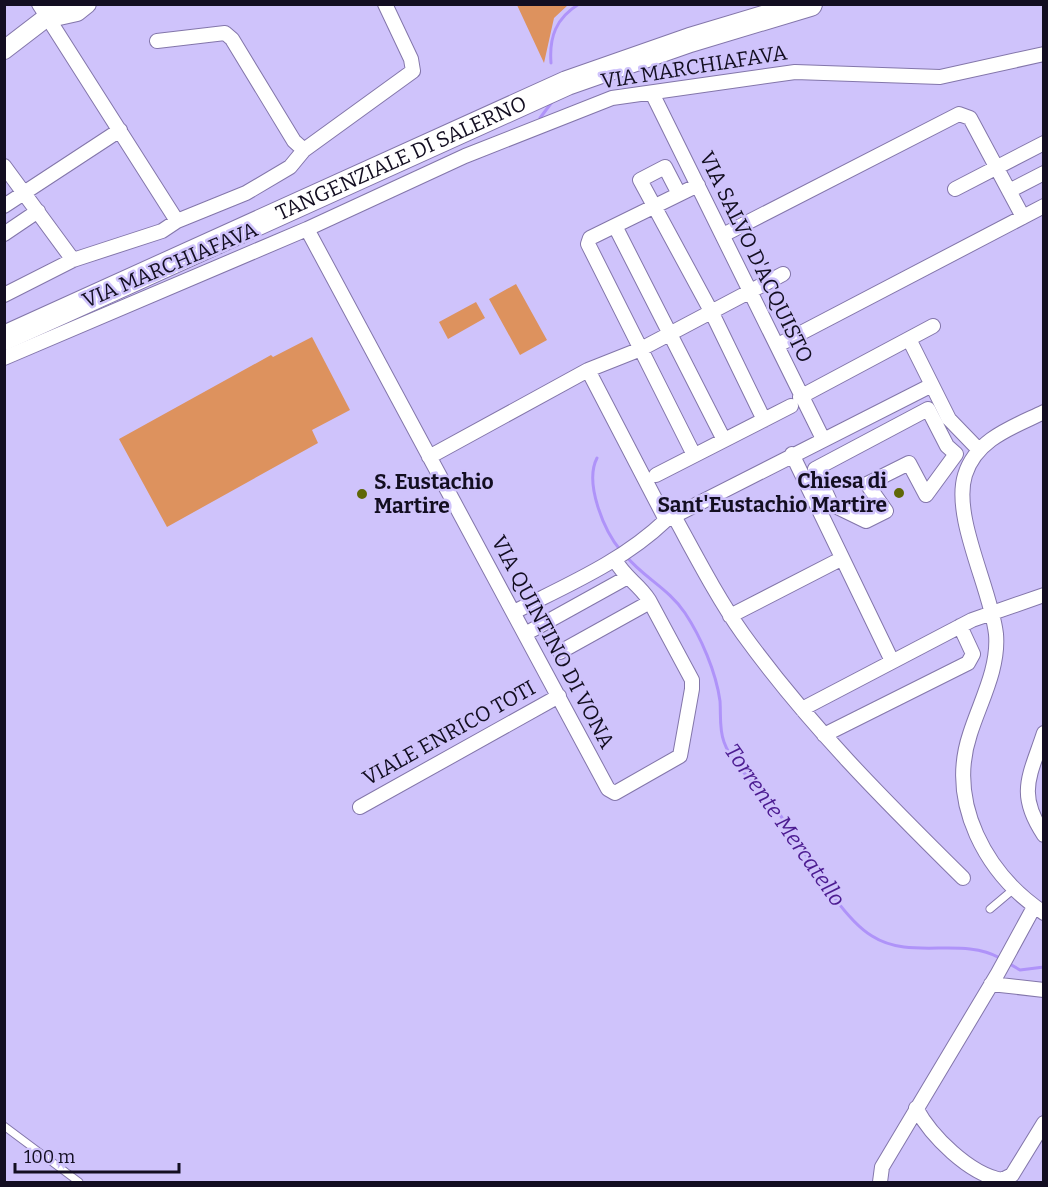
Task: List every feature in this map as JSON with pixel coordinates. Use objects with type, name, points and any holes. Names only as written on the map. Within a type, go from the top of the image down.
[{"type":"highway","name":"TANGENZIALE DI SALERNO","points":[[4,321],[558,69],[752,4]]},
{"type":"highway","name":"TANGENZIALE DI SALERNO","points":[[4,338],[567,83],[690,40],[810,4]]},
{"type":"street","points":[[4,51],[44,12],[64,4]]},
{"type":"street","points":[[44,12],[77,12],[87,4]]},
{"type":"street","points":[[4,295],[73,260],[162,231],[177,220],[246,193],[290,167],[304,150],[413,71],[413,64],[384,4]]},
{"type":"street","points":[[44,12],[177,220]]},
{"type":"street","points":[[157,40],[225,33],[232,39],[294,141],[304,150]]},
{"type":"street","name":"VIA MARCHIAFAVA","points":[[4,358],[307,229],[465,156],[591,104],[612,98],[795,72],[940,77],[1044,54]]},
{"type":"street","name":"VIA SALVO D'ACQUISTO","points":[[652,93],[778,345],[796,401],[823,439]]},
{"type":"street","points":[[723,235],[959,114],[970,118],[1023,217]]},
{"type":"street","points":[[4,206],[120,130]]},
{"type":"street","points":[[955,189],[1044,143]]},
{"type":"street","points":[[4,166],[73,260]]},
{"type":"street","points":[[680,194],[665,167],[640,180],[712,313],[764,420]]},
{"type":"street","points":[[1009,191],[1044,173]]},
{"type":"street","points":[[694,455],[588,244],[590,238],[698,185]]},
{"type":"street","points":[[778,345],[1044,206]]},
{"type":"street","points":[[4,234],[38,211]]},
{"type":"street","points":[[615,226],[724,440]]},
{"type":"street","name":"VIA QUINTINO DI VONA","points":[[307,229],[608,789],[615,793],[670,763],[680,754],[692,680],[650,602]]},
{"type":"street","points":[[429,457],[588,370],[641,349],[783,274]]},
{"type":"street","points":[[656,475],[764,420],[933,326]]},
{"type":"street","points":[[909,339],[949,418],[979,450]]},
{"type":"street","points":[[588,370],[670,518],[730,616],[802,709],[861,778],[963,878]]},
{"type":"street","points":[[514,612],[615,560],[642,543],[670,518],[792,454],[932,385]]},
{"type":"street","points":[[928,409],[946,446],[956,454],[926,495],[909,463],[867,484],[886,511],[866,521],[831,504],[815,469],[928,409]]},
{"type":"street","points":[[880,1182],[882,1167],[916,1107],[1011,950],[1039,910],[1015,888],[978,843],[962,785],[962,760],[994,665],[996,633],[962,499],[965,475],[979,450],[992,437],[1044,412]]},
{"type":"street","points":[[792,454],[839,559],[892,662]]},
{"type":"street","points":[[730,616],[839,559]]},
{"type":"street","points":[[560,652],[650,602],[641,587],[626,578],[615,560]]},
{"type":"street","points":[[525,634],[626,578]]},
{"type":"street","points":[[802,709],[960,626],[992,611],[1044,595]]},
{"type":"street","points":[[824,735],[968,663],[973,654],[960,626]]},
{"type":"street","name":"VIALE ENRICO TOTI","points":[[360,807],[559,696]]},
{"type":"street","points":[[1044,733],[1026,792],[1028,809],[1044,835]]},
{"type":"street","points":[[994,978],[1044,990]]},
{"type":"street","points":[[916,1107],[924,1125],[936,1138],[977,1171],[989,1178],[1002,1180],[1011,1175],[1044,1124]]},
{"type":"lane","points":[[990,909],[1015,888]]},
{"type":"lane","points":[[4,1126],[79,1182]]},
{"type":"shaded area","points":[[517,5],[568,5],[554,18],[544,63]]},
{"type":"shaded area","points":[[516,284],[547,340],[520,355],[489,299]]},
{"type":"shaded area","points":[[476,302],[485,318],[448,339],[439,322]]},
{"type":"shaded area","points":[[312,337],[350,410],[312,430],[318,443],[167,527],[119,439],[271,355],[273,357]]},
{"type":"waterway","points":[[551,63],[551,45],[556,29],[565,15],[579,4]]},
{"type":"waterway","points":[[540,118],[552,102]]},
{"type":"waterway","name":"Torrente Mercatello","points":[[597,458],[594,468],[594,493],[608,532],[621,551]]},
{"type":"waterway","name":"Torrente Mercatello","points":[[626,556],[679,605],[691,622],[715,678],[720,701],[721,732],[728,751],[733,760],[774,806],[832,895],[859,926],[872,936],[903,947],[969,949],[1000,958]]},
{"type":"waterway","name":"Torrente Mercatello","points":[[1008,963],[1020,970],[1044,967]]},
{"type":"place","name":"Chiesa di Sant'Eustachio Martire","points":[[899,493]]},
{"type":"place","name":"S. Eustachio Martire","points":[[362,494]]}]
